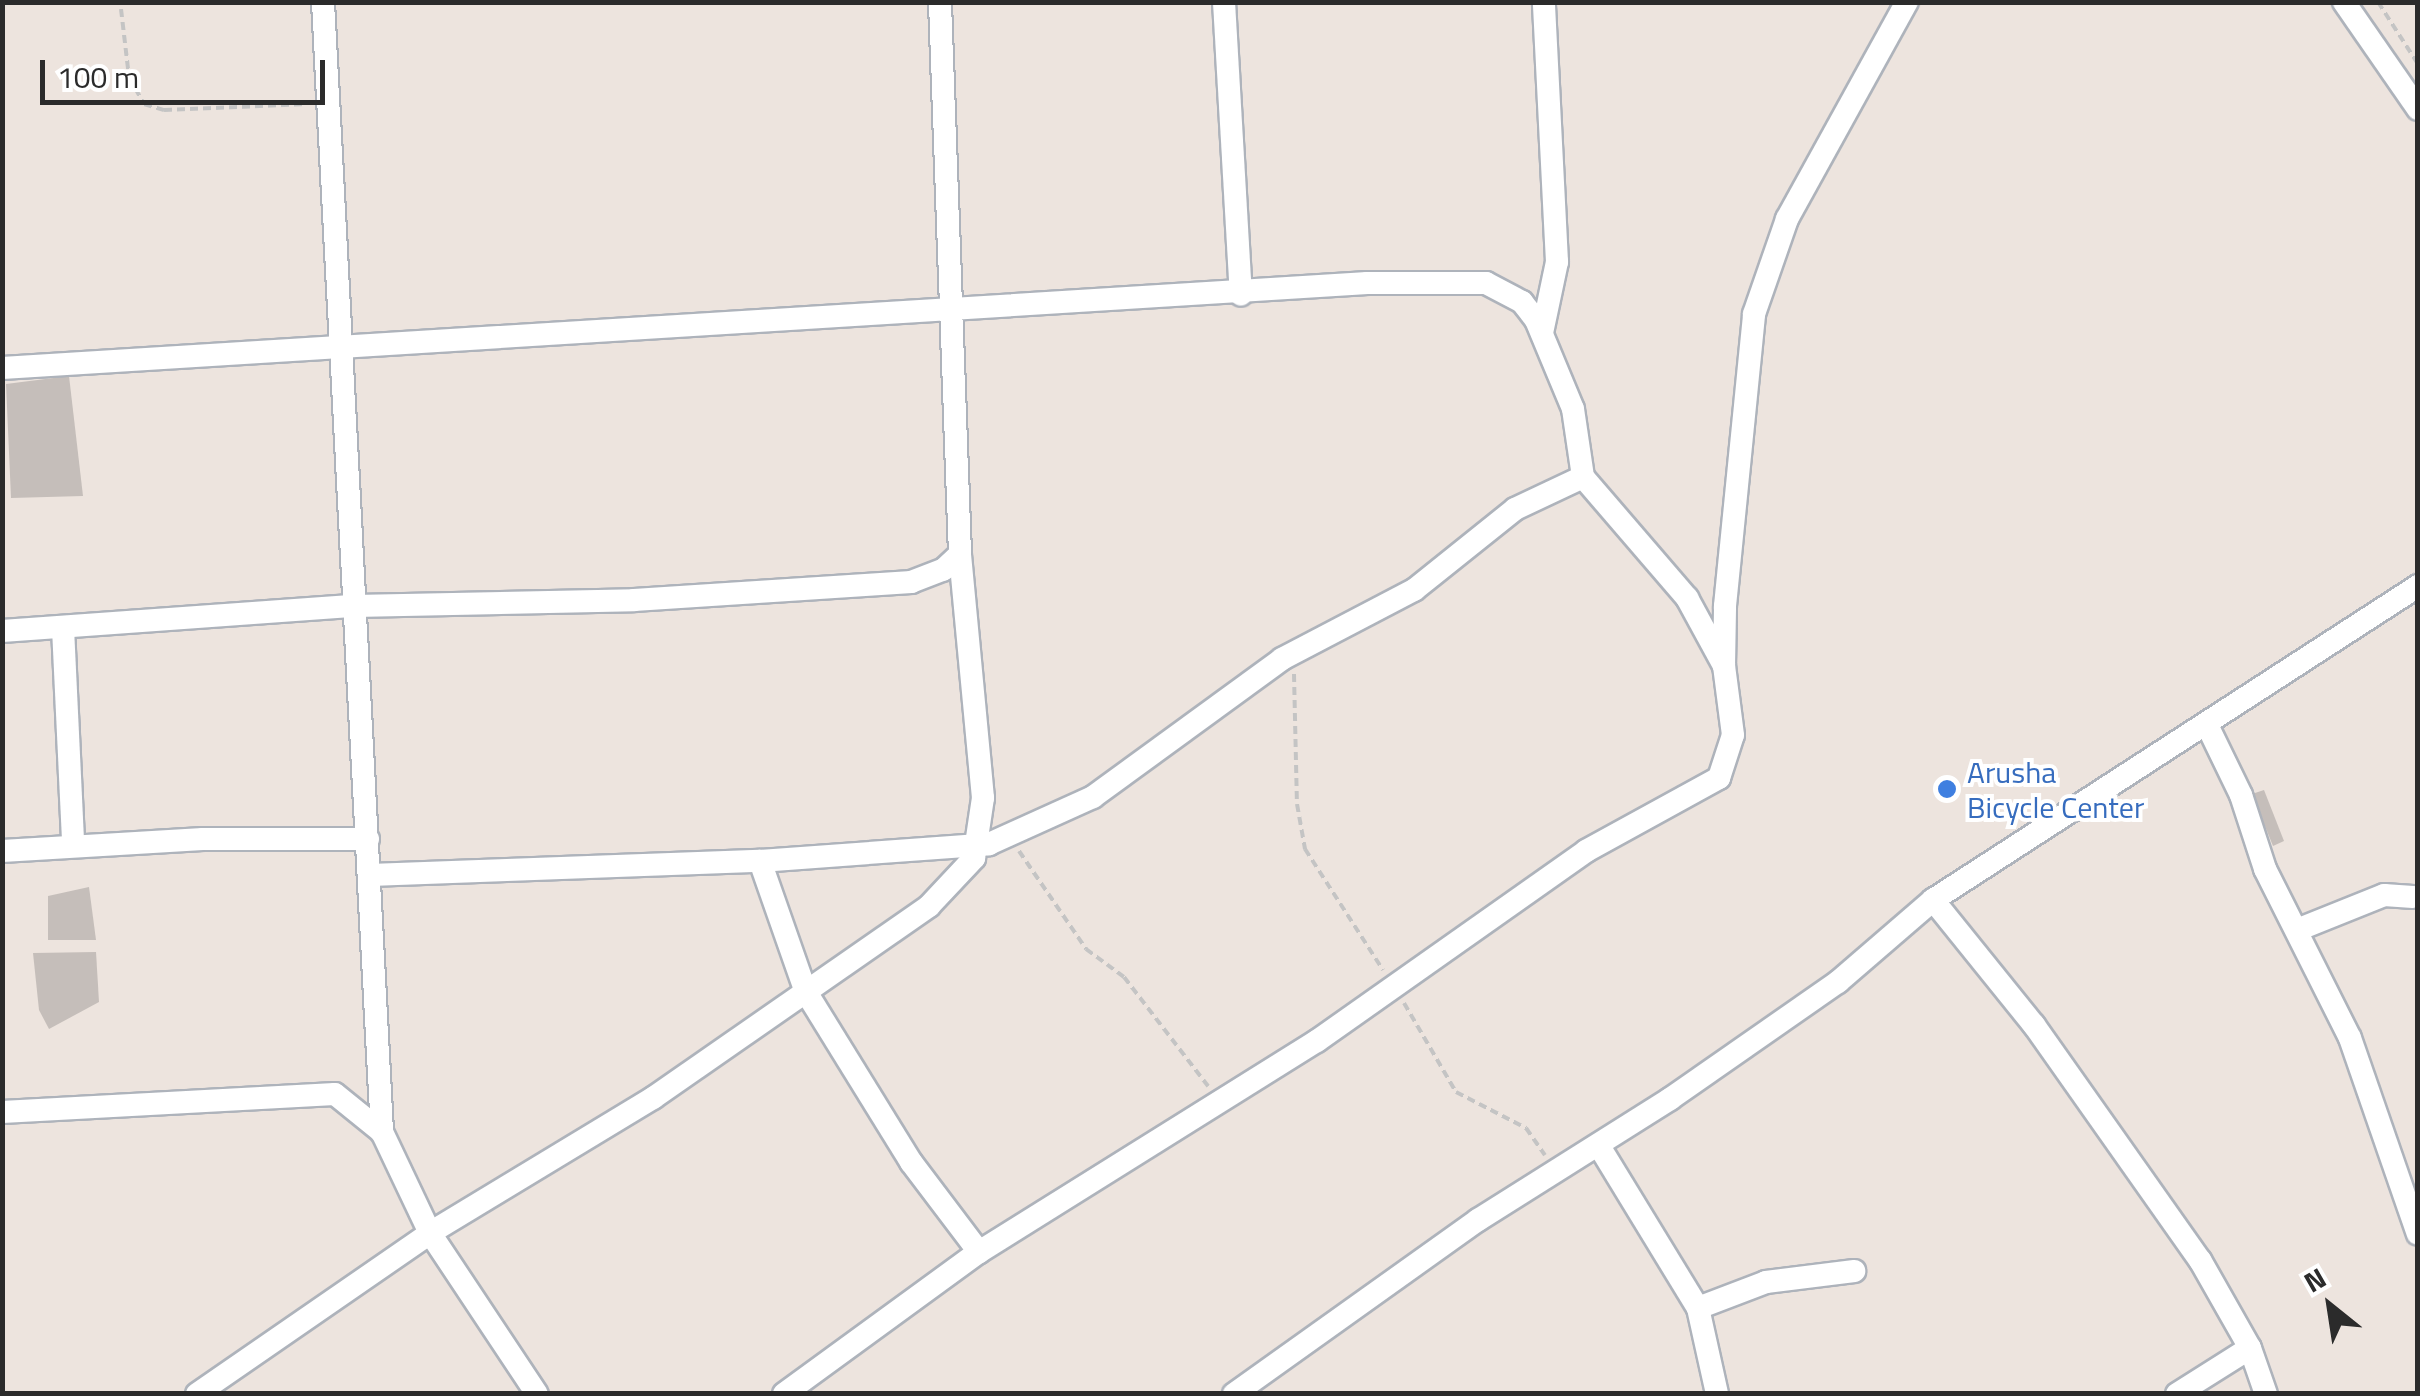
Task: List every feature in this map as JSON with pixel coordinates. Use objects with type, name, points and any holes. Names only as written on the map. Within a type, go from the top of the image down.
[{"type":"street","points":[[324,2],[382,1132],[430,1233],[537,1394]]},
{"type":"street","points":[[197,1394],[430,1233],[607,1128],[806,992],[952,888],[979,846],[983,798],[960,554],[940,2]]},
{"type":"street","points":[[1224,2],[1241,296]]},
{"type":"street","points":[[1542,334],[1558,262],[1544,2]]},
{"type":"street","points":[[784,1394],[979,1252],[1209,1110],[1600,843],[1720,778],[1734,735],[1724,666],[1754,314],[1787,219],[1907,2]]},
{"type":"street","points":[[2344,2],[2418,109]]},
{"type":"street","points":[[2,368],[952,307],[1241,296],[1367,283],[1486,283],[1522,302],[1542,334],[1573,410],[1583,477],[1686,598],[1724,666]]},
{"type":"street","points":[[370,875],[760,860],[979,846],[1006,838],[1102,791],[1282,658],[1414,590],[1515,509],[1583,477]]},
{"type":"street","points":[[2,632],[354,606],[634,600],[911,582],[943,570],[960,554]]},
{"type":"street","points":[[1234,1394],[1554,1171],[1599,1146],[1838,982],[1933,900],[2208,727],[2418,586]]},
{"type":"street","points":[[63,628],[74,844]]},
{"type":"street","points":[[2208,727],[2297,930],[2350,1038],[2418,1234]]},
{"type":"street","points":[[2,851],[74,844],[368,839]]},
{"type":"street","points":[[760,860],[806,992],[892,1133],[979,1252]]},
{"type":"street","points":[[2297,930],[2384,895],[2412,897]]},
{"type":"street","points":[[1933,900],[2034,1024],[2200,1260],[2250,1348],[2266,1394]]},
{"type":"street","points":[[2,1112],[335,1094],[382,1132]]},
{"type":"street","points":[[1599,1146],[1698,1308],[1716,1394]]},
{"type":"street","points":[[1698,1308],[1766,1282],[1854,1271]]},
{"type":"street","points":[[2177,1394],[2250,1348]]},
{"type":"path","points":[[2378,2],[2418,64]]},
{"type":"path","points":[[121,9],[129,77],[136,98],[153,109],[328,102]]},
{"type":"path","points":[[1282,658],[1294,672],[1297,804],[1305,848],[1393,984],[1456,1092],[1526,1128],[1554,1171]]},
{"type":"path","points":[[1006,838],[1054,894],[1086,949],[1124,977],[1203,1073],[1209,1110]]},
{"type":"building","points":[[69,376],[83,496],[11,498],[6,384]]},
{"type":"building","points":[[2264,790],[2284,841],[2273,846],[2252,794]]},
{"type":"building","points":[[89,887],[96,940],[48,940],[48,896]]},
{"type":"building","points":[[96,952],[99,1002],[49,1029],[39,1010],[33,953]]},
{"type":"place","name":"Arusha Bicycle Center","points":[[1947,789]]}]
